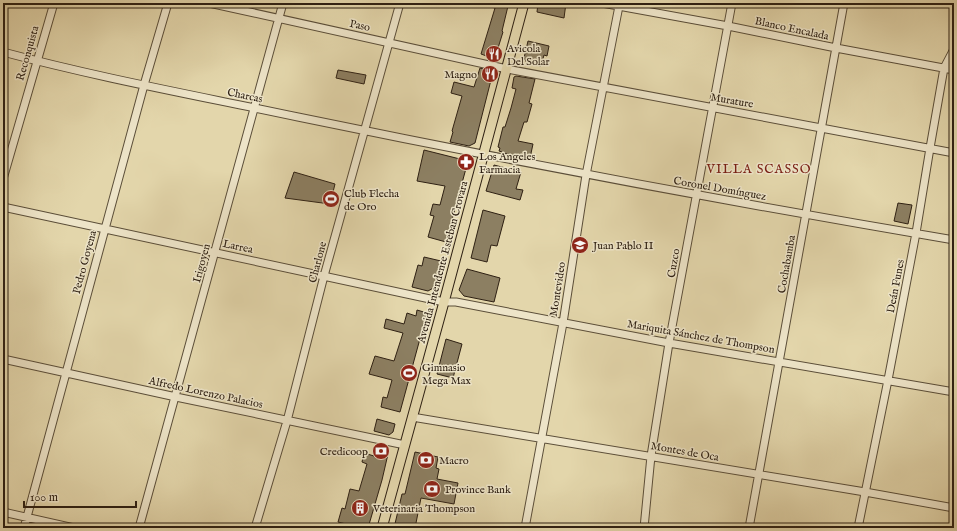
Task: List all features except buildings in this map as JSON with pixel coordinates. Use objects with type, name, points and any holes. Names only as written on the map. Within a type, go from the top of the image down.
[{"type":"main road","name":"Avenida Intendente Esteban Crovara","points":[[382,528],[524,3]]},
{"type":"street","name":"Reconquista","points":[[3,179],[54,3]]},
{"type":"street","name":"Pedro Goyena","points":[[24,528],[144,85],[168,3]]},
{"type":"street","name":"Paso","points":[[209,3],[507,68]]},
{"type":"street","name":"Irigoyen","points":[[139,528],[176,398],[283,3]]},
{"type":"street","name":"Charlone","points":[[255,528],[287,421],[324,276],[400,3]]},
{"type":"street","name":"Blanco Encalada","points":[[602,3],[954,70]]},
{"type":"street","name":"Cuzco","points":[[644,528],[651,456],[669,343],[732,3]]},
{"type":"street","name":"Cochabamba","points":[[749,528],[844,3]]},
{"type":"street","name":"Montevideo","points":[[525,528],[563,323],[586,175],[618,6]]},
{"type":"street","name":"Deán Funes","points":[[858,528],[916,233],[944,68],[954,49]]},
{"type":"street","name":"Charcas","points":[[3,52],[36,61],[144,85],[483,155]]},
{"type":"street","name":"Murature","points":[[507,68],[954,153]]},
{"type":"street","name":"Coronel Domínguez","points":[[483,155],[696,195],[954,240]]},
{"type":"street","name":"Larrea","points":[[3,207],[444,302]]},
{"type":"street","name":"Mariquita Sánchez de Thompson","points":[[444,302],[456,302],[669,343],[954,392]]},
{"type":"street","name":"Alfredo Lorenzo Palacios","points":[[3,359],[176,398],[405,445]]},
{"type":"street","name":"Montes de Oca","points":[[412,417],[954,508]]},
{"type":"street","points":[[3,512],[74,528]]},
{"type":"place","name":"Avicola Del Solar","points":[[494,54]]},
{"type":"place","name":"Magno","points":[[490,74]]},
{"type":"place","name":"Los Angeles Farmacia","points":[[466,162]]},
{"type":"place","name":"Club Flecha de Oro","points":[[331,199]]},
{"type":"place","name":"Juan Pablo II","points":[[580,245]]},
{"type":"place","name":"Gimnasio Mega Max","points":[[409,373]]},
{"type":"place","name":"Credicoop","points":[[381,451]]},
{"type":"place","name":"Macro","points":[[426,460]]},
{"type":"place","name":"Province Bank","points":[[432,489]]},
{"type":"place","name":"Veterinaria Thompson","points":[[360,508]]},
{"type":"district","name":"VILLA SCASSO","points":[[759,168]]}]
